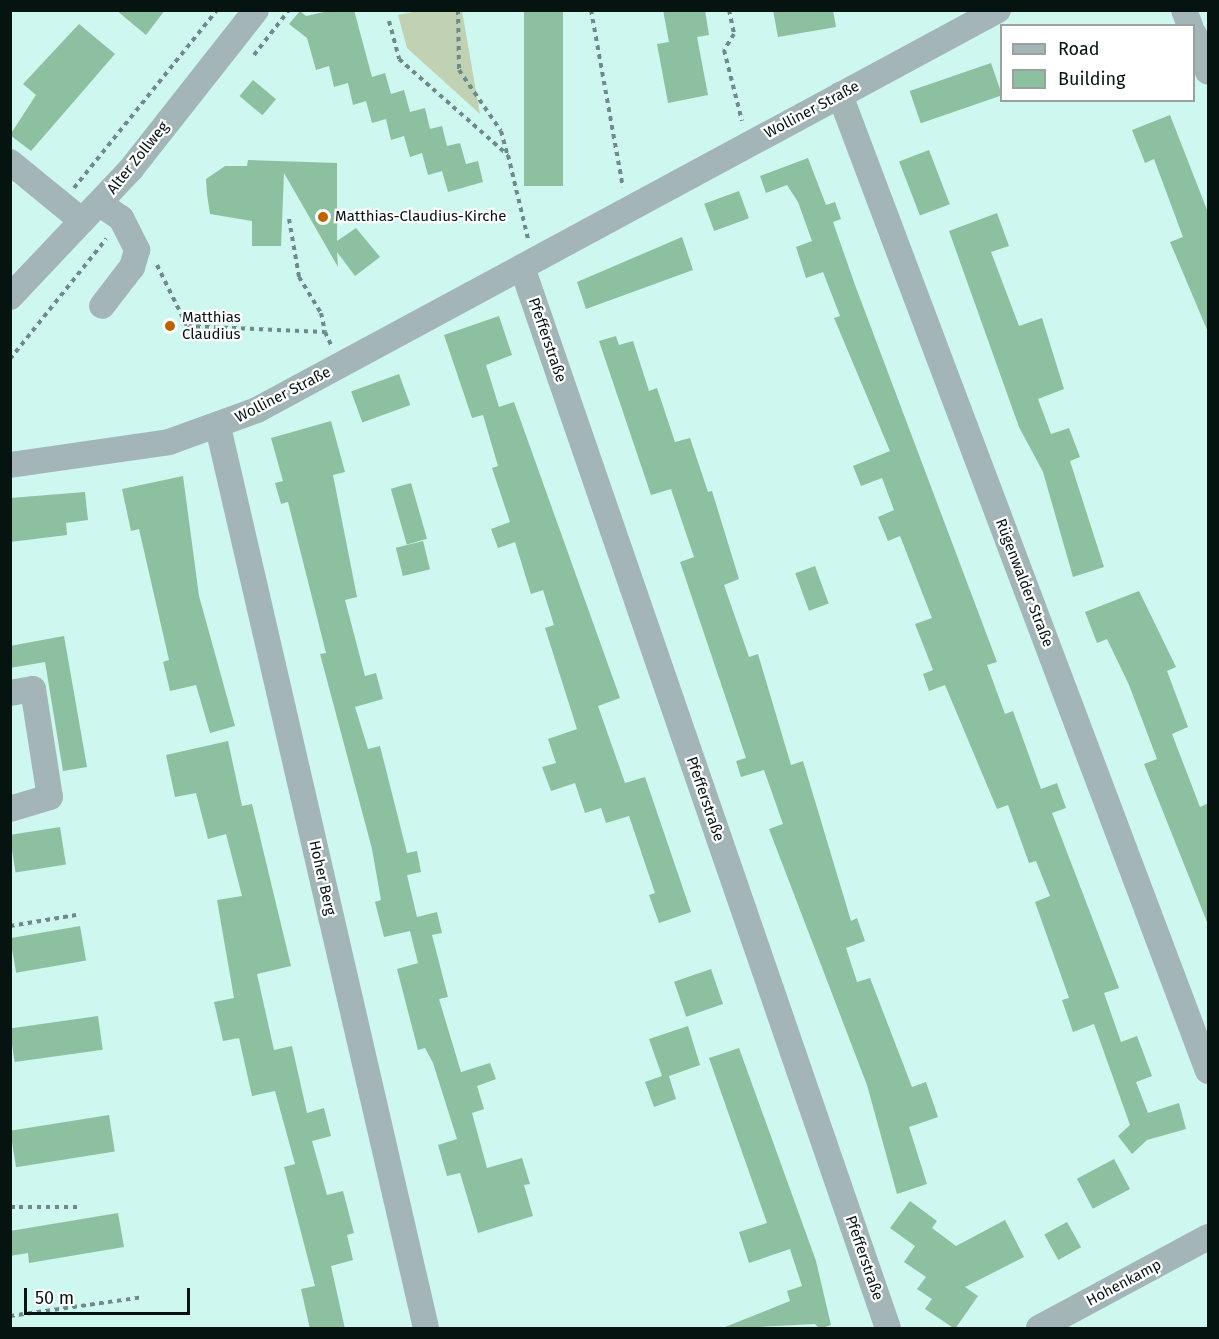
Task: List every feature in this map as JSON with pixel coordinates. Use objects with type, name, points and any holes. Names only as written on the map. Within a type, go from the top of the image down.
[{"type":"street","name":"Alter Zollweg","points":[[10,297],[91,212],[256,10]]},
{"type":"street","name":"Wolliner Straße","points":[[10,465],[118,453],[218,427],[341,366],[528,267],[840,94],[998,10]]},
{"type":"street","points":[[1195,37],[1209,72]]},
{"type":"street","name":"Rügenwalder Straße","points":[[840,94],[1206,1055]]},
{"type":"street","points":[[10,162],[61,204],[121,218],[137,250],[132,267],[102,306]]},
{"type":"street","name":"Pfefferstraße","points":[[528,267],[888,1329]]},
{"type":"street","name":"Hoher Berg","points":[[218,427],[426,1329]]},
{"type":"street","points":[[10,693],[33,689],[50,797],[10,809]]},
{"type":"street","name":"Hohenkamp","points":[[1039,1329],[1209,1237]]},
{"type":"path","points":[[61,204],[217,10]]},
{"type":"path","points":[[273,31],[289,10]]},
{"type":"path","points":[[458,10],[459,69],[501,131],[508,155],[528,267]]},
{"type":"path","points":[[591,10],[628,211]]},
{"type":"path","points":[[729,10],[734,34],[724,50],[748,145]]},
{"type":"path","points":[[389,21],[399,59],[508,155]]},
{"type":"path","points":[[10,359],[121,218]]},
{"type":"path","points":[[289,219],[299,277],[321,313],[325,332],[341,366]]},
{"type":"path","points":[[137,250],[148,247],[187,326],[325,332]]},
{"type":"path","points":[[10,926],[76,915]]},
{"type":"path","points":[[10,1207],[82,1207]]},
{"type":"path","points":[[10,1316],[143,1297]]},
{"type":"green space","points":[[418,11],[462,11],[480,114],[407,48],[398,15]]},
{"type":"building","points":[[116,10],[165,10],[146,35]]},
{"type":"building","points":[[333,10],[354,10],[372,77],[385,73],[391,94],[404,90],[410,112],[425,108],[430,129],[442,126],[447,146],[460,143],[466,164],[478,161],[483,182],[448,192],[442,171],[428,175],[422,153],[410,157],[404,136],[391,140],[386,119],[372,123],[366,101],[353,105],[348,83],[334,87],[329,66],[316,70],[307,38],[289,24],[300,11],[306,16]]},
{"type":"building","points":[[524,10],[563,10],[563,186],[524,186]]},
{"type":"building","points":[[663,10],[705,10],[709,35],[697,37],[708,95],[668,103],[657,44],[669,42]]},
{"type":"building","points":[[773,10],[833,10],[836,27],[778,37]]},
{"type":"building","points":[[79,24],[115,54],[31,151],[10,135],[36,95],[23,84]]},
{"type":"building","points":[[991,63],[1000,96],[921,123],[910,91]]},
{"type":"building","points":[[253,80],[276,99],[262,115],[240,96]]},
{"type":"building","points":[[1170,115],[1209,215],[1208,332],[1170,242],[1183,237],[1154,159],[1145,163],[1132,130]]},
{"type":"building","points":[[929,150],[950,204],[920,216],[899,161]]},
{"type":"building","points":[[808,158],[826,205],[835,202],[841,219],[833,222],[855,285],[997,662],[987,665],[1005,714],[1013,711],[1041,789],[1057,783],[1066,808],[1052,813],[1119,988],[1104,993],[1121,1042],[1137,1036],[1152,1076],[1136,1082],[1148,1113],[1179,1103],[1186,1129],[1147,1140],[1132,1154],[1118,1136],[1130,1125],[1094,1024],[1073,1032],[1062,1000],[1069,998],[1035,902],[1050,896],[1036,861],[1029,863],[1008,805],[997,809],[945,685],[929,691],[923,674],[933,670],[915,624],[932,618],[900,536],[888,541],[878,517],[894,510],[882,478],[861,486],[853,466],[890,451],[834,318],[840,316],[823,272],[806,278],[796,247],[812,241],[798,202],[787,185],[766,193],[760,176]]},
{"type":"building","name":"Matthias-Claudius-Kirche","points":[[248,160],[337,163],[337,241],[356,228],[380,257],[355,276],[337,252],[338,267],[284,173],[281,246],[252,246],[252,221],[210,214],[206,179],[225,166],[247,166]]},
{"type":"building","points":[[739,191],[749,218],[714,231],[704,204]]},
{"type":"building","points":[[997,213],[1009,246],[991,252],[1019,326],[1042,318],[1064,389],[1038,399],[1051,434],[1069,428],[1080,457],[1070,461],[1104,567],[1073,577],[1043,472],[1019,427],[949,231]]},
{"type":"building","points":[[682,237],[693,270],[586,309],[577,282]]},
{"type":"building","points":[[499,316],[512,355],[486,365],[499,407],[514,402],[620,698],[598,706],[625,783],[645,777],[691,912],[659,923],[649,895],[655,893],[629,816],[606,823],[601,808],[585,813],[575,783],[551,791],[542,767],[556,763],[548,739],[577,729],[545,628],[554,625],[543,590],[531,594],[515,542],[498,548],[491,529],[510,522],[492,468],[498,466],[483,415],[472,418],[444,335]]},
{"type":"building","points":[[616,336],[619,345],[633,341],[649,391],[657,388],[675,442],[690,438],[708,492],[712,491],[739,579],[724,585],[749,657],[758,654],[791,765],[803,761],[851,921],[857,918],[865,941],[846,948],[857,982],[870,978],[912,1087],[926,1082],[938,1117],[909,1127],[927,1184],[897,1194],[867,1085],[769,829],[783,824],[764,770],[741,777],[736,761],[746,758],[680,562],[694,557],[671,489],[651,495],[599,341]]},
{"type":"building","points":[[399,374],[410,405],[362,422],[351,391]]},
{"type":"building","points":[[331,421],[345,472],[333,475],[357,597],[345,600],[365,676],[376,673],[383,699],[355,707],[368,749],[380,746],[407,853],[417,851],[421,872],[407,875],[417,917],[437,912],[442,933],[432,935],[448,997],[439,999],[461,1072],[490,1063],[496,1079],[477,1086],[484,1109],[472,1113],[487,1168],[522,1158],[530,1184],[524,1185],[533,1216],[478,1233],[460,1173],[447,1176],[438,1145],[457,1139],[433,1063],[425,1048],[418,1050],[397,969],[418,963],[410,931],[384,937],[375,902],[381,900],[372,849],[320,654],[326,653],[288,502],[281,504],[275,483],[283,481],[271,438]]},
{"type":"building","points":[[183,476],[199,596],[235,726],[210,733],[196,685],[170,691],[163,662],[169,660],[139,529],[131,531],[122,489]]},
{"type":"building","points":[[411,483],[427,539],[407,545],[391,489]]},
{"type":"building","points":[[85,492],[88,520],[66,523],[67,535],[10,542],[10,498]]},
{"type":"building","points":[[423,541],[430,569],[403,576],[396,548]]},
{"type":"building","points":[[815,566],[829,604],[809,611],[795,573]]},
{"type":"building","points":[[1139,591],[1176,667],[1167,671],[1188,727],[1172,734],[1200,807],[1209,803],[1209,927],[1144,764],[1157,759],[1129,685],[1107,639],[1097,643],[1085,612]]},
{"type":"building","points":[[64,636],[87,767],[63,771],[45,662],[10,668],[10,646]]},
{"type":"building","points":[[228,741],[242,806],[252,804],[291,966],[257,974],[274,1050],[292,1046],[307,1113],[324,1108],[331,1136],[312,1141],[327,1195],[343,1191],[354,1233],[347,1235],[353,1260],[331,1266],[345,1329],[310,1329],[301,1289],[315,1286],[284,1167],[295,1164],[275,1091],[252,1096],[239,1038],[223,1041],[214,1002],[234,998],[217,900],[242,896],[226,834],[208,839],[196,793],[175,797],[166,755]]},
{"type":"building","points":[[60,827],[66,865],[16,873],[10,835]]},
{"type":"building","points":[[80,926],[86,960],[16,973],[10,938]]},
{"type":"building","points":[[711,969],[723,1004],[686,1017],[674,982]]},
{"type":"building","points":[[98,1016],[103,1050],[15,1062],[10,1028]]},
{"type":"building","points":[[688,1026],[700,1065],[669,1076],[676,1099],[654,1107],[645,1082],[662,1076],[649,1039]]},
{"type":"building","points":[[739,1048],[816,1261],[831,1325],[820,1329],[815,1324],[720,1329],[790,1301],[787,1291],[802,1286],[790,1249],[749,1263],[739,1232],[767,1223],[709,1058]]},
{"type":"building","points":[[109,1115],[115,1152],[16,1167],[10,1131]]},
{"type":"building","points":[[1114,1159],[1130,1189],[1093,1209],[1077,1179]]},
{"type":"building","points":[[910,1201],[937,1221],[932,1228],[956,1246],[1005,1220],[1024,1257],[965,1287],[978,1296],[955,1329],[925,1309],[932,1299],[917,1289],[926,1277],[904,1262],[915,1246],[890,1228]]},
{"type":"building","points":[[118,1213],[124,1247],[29,1263],[28,1253],[10,1256],[10,1231]]},
{"type":"building","points":[[1067,1222],[1081,1247],[1058,1260],[1044,1235]]},
{"type":"place","name":"Matthias-Claudius-Kirche","points":[[323,217]]},
{"type":"place","name":"Matthias Claudius","points":[[170,326]]}]
